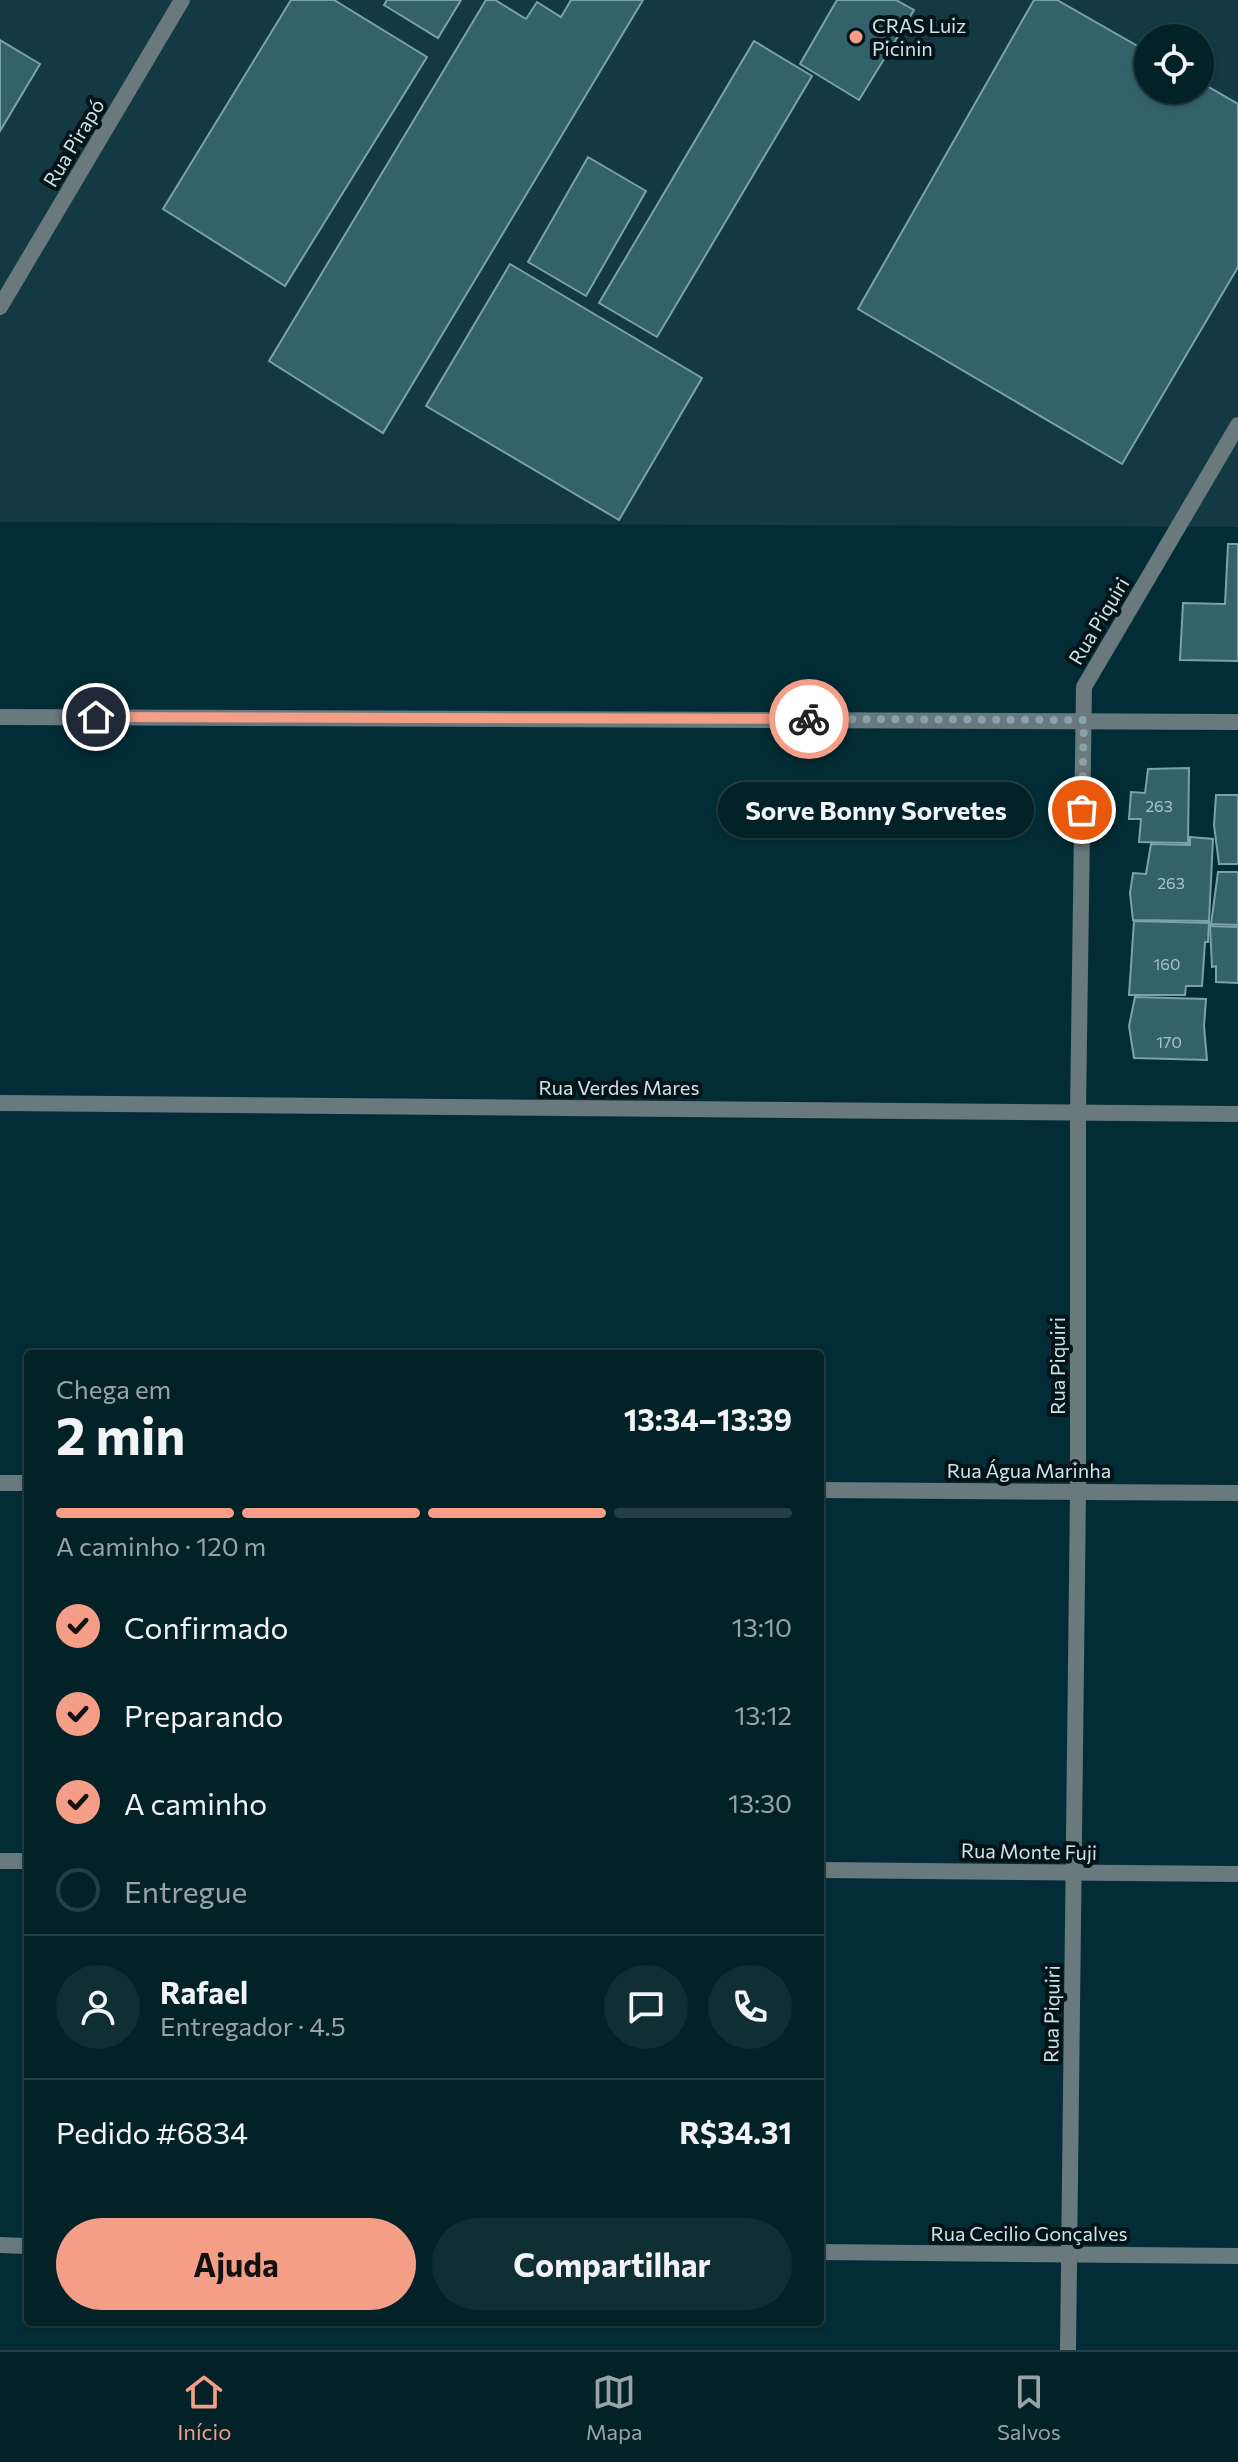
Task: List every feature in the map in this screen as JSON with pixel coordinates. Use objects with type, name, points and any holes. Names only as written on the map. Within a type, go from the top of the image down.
[{"type":"street","name":"Rua Pirapó","points":[[0,307],[182,0]]},
{"type":"street","name":"Rua Piquiri","points":[[1068,2350],[1084,687],[1238,425]]},
{"type":"street","points":[[0,717],[1238,722]]},
{"type":"street","name":"Rua Verdes Mares","points":[[0,1103],[1238,1114]]},
{"type":"street","points":[[0,1483],[24,1483]]},
{"type":"street","name":"Rua Água Marinha","points":[[824,1490],[1238,1493]]},
{"type":"street","points":[[0,1861],[24,1861]]},
{"type":"street","name":"Rua Monte Fuji","points":[[824,1870],[1238,1874]]},
{"type":"street","points":[[0,2245],[24,2246]]},
{"type":"street","name":"Rua Cecilio Gonçalves","points":[[824,2252],[1238,2256]]},
{"type":"shaded area","points":[[0,0],[1238,0],[1238,527],[0,522]]},
{"type":"building","points":[[291,0],[334,0],[427,57],[285,286],[163,209]]},
{"type":"building","points":[[387,0],[461,0],[438,38],[384,5]]},
{"type":"building","points":[[486,0],[495,0],[526,19],[537,2],[561,17],[571,0],[643,0],[383,433],[269,361]]},
{"type":"building","name":"CRAS Luiz Picinin","points":[[837,0],[896,0],[914,10],[859,100],[800,64]]},
{"type":"building","points":[[1034,0],[1057,0],[1134,44],[1134,104],[1214,104],[1214,90],[1238,104],[1238,267],[1122,464],[858,309]]},
{"type":"building","points":[[0,40],[40,64],[0,131]]},
{"type":"building","points":[[754,41],[812,76],[657,337],[599,303]]},
{"type":"building","points":[[588,157],[646,191],[586,296],[528,262]]},
{"type":"building","points":[[510,264],[702,378],[619,520],[426,406]]},
{"type":"building","points":[[1228,544],[1238,544],[1238,661],[1180,660],[1183,603],[1225,604]]},
{"type":"building","points":[[1189,768],[1188,843],[1139,842],[1141,819],[1129,819],[1131,792],[1145,793],[1148,769]]},
{"type":"building","points":[[1216,795],[1238,795],[1238,864],[1219,864],[1214,825]]},
{"type":"building","points":[[1190,837],[1213,839],[1209,921],[1133,920],[1130,893],[1133,873],[1146,874],[1151,844],[1190,845]]},
{"type":"building","points":[[1218,872],[1238,872],[1238,925],[1211,924]]},
{"type":"building","points":[[1134,921],[1209,923],[1202,986],[1186,986],[1185,995],[1129,995]]},
{"type":"building","points":[[1210,926],[1238,927],[1238,983],[1216,982]]},
{"type":"building","points":[[1135,997],[1206,999],[1204,1026],[1207,1060],[1134,1058],[1129,1026]]},
{"type":"way so far","points":[[809,719],[1084,720],[1082,810]]},
{"type":"place","name":"CRAS Luiz Picinin","points":[[856,37]]},
{"type":"place","name":"Sorve Bonny Sorvetes","points":[[1082,810]]},
{"type":"route","points":[[96,717],[809,719]]}]
